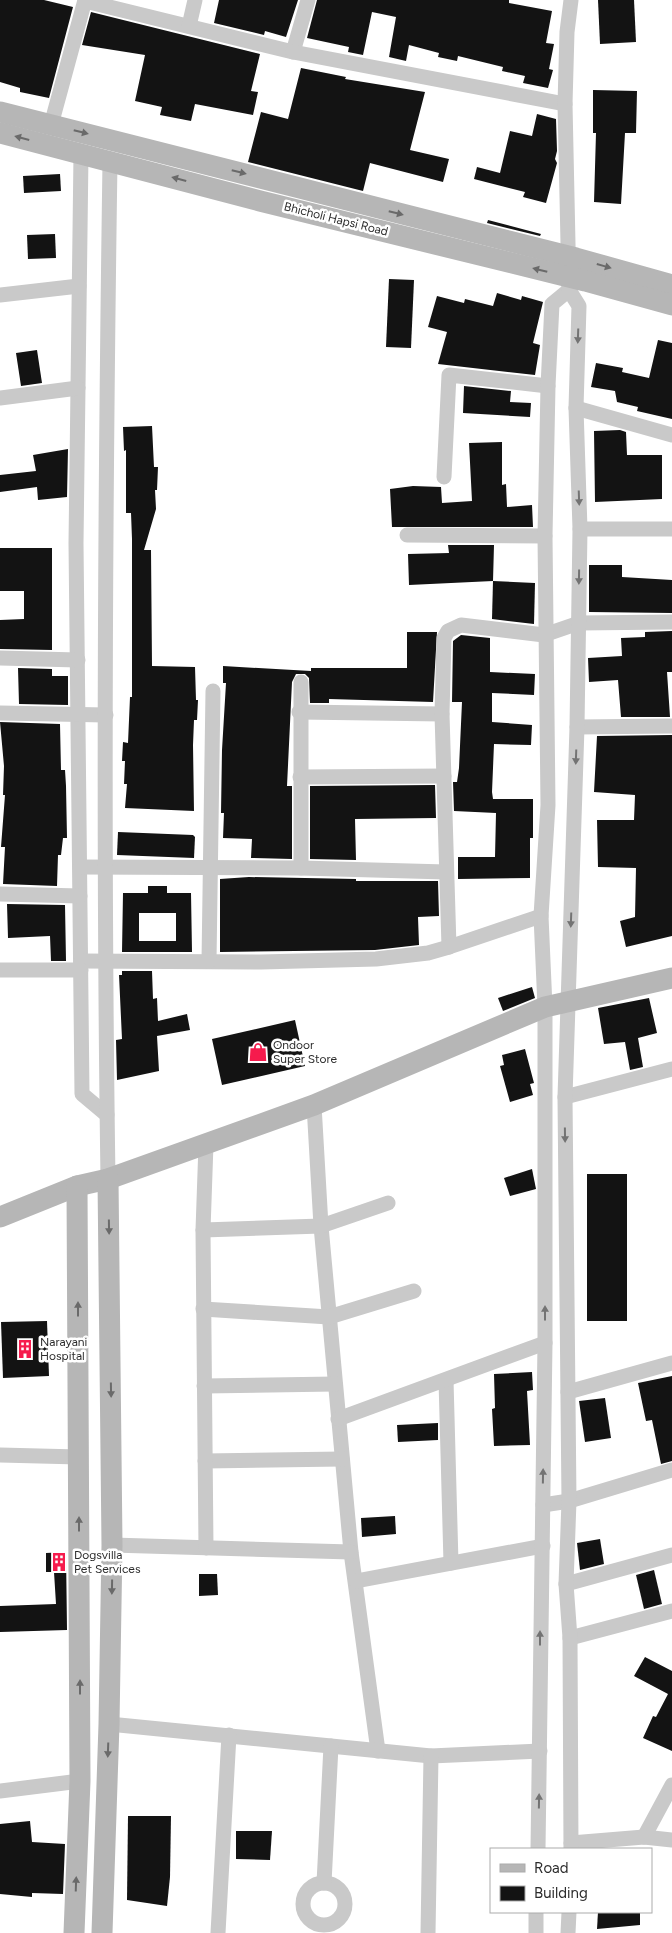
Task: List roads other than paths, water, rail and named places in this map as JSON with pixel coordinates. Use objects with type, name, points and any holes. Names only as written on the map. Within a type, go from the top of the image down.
[{"type":"street","points":[[51,125],[85,0],[293,52],[565,104]]},
{"type":"street","points":[[189,26],[195,0]]},
{"type":"street","points":[[293,52],[308,0]]},
{"type":"street","points":[[556,0],[571,2],[567,32],[565,104],[569,275],[579,306],[576,408],[580,529],[579,623],[565,1097],[569,1501],[566,1584],[570,1638],[571,1846],[644,1837],[672,1840]]},
{"type":"street","points":[[0,112],[51,125],[569,275],[672,285]]},
{"type":"street","name":"Bhicholi Hapsi Road","points":[[0,132],[81,154],[569,275],[672,305]]},
{"type":"street","points":[[81,154],[78,388],[78,715],[82,1094],[107,1115]]},
{"type":"street","points":[[102,1933],[109,1724],[112,1545],[105,962],[106,716],[104,532],[110,161]]},
{"type":"street","points":[[538,1848],[545,1343],[545,1007],[541,916],[548,805],[544,635],[545,536],[548,386],[552,304],[569,275]]},
{"type":"street","points":[[0,295],[79,286]]},
{"type":"street","points":[[444,478],[449,375],[548,386]]},
{"type":"street","points":[[0,398],[78,388]]},
{"type":"street","points":[[576,408],[672,435]]},
{"type":"street","points":[[580,529],[672,529]]},
{"type":"street","points":[[408,535],[545,536]]},
{"type":"street","points":[[449,947],[442,714],[444,638],[448,631],[462,625],[544,635],[579,623],[672,622]]},
{"type":"street","points":[[0,658],[78,660]]},
{"type":"street","points":[[300,868],[299,712],[301,682]]},
{"type":"street","points":[[209,961],[213,691]]},
{"type":"street","points":[[299,712],[442,714]]},
{"type":"street","points":[[0,713],[106,716]]},
{"type":"street","points":[[577,727],[672,726]]},
{"type":"street","points":[[300,777],[444,776]]},
{"type":"street","points":[[80,867],[300,868],[446,872]]},
{"type":"street","points":[[0,894],[80,896]]},
{"type":"street","points":[[0,970],[105,962],[376,960],[428,953],[541,916]]},
{"type":"street","points":[[0,1217],[77,1186],[108,1179],[314,1104],[545,1007],[672,978]]},
{"type":"street","points":[[565,1097],[672,1069]]},
{"type":"street","points":[[314,1104],[321,1226],[350,1552],[356,1581],[378,1751]]},
{"type":"street","points":[[206,1144],[203,1230],[206,1548]]},
{"type":"street","points":[[74,1933],[80,1782],[77,1186]]},
{"type":"street","points":[[203,1230],[321,1226],[388,1203]]},
{"type":"street","points":[[203,1309],[329,1317],[414,1291]]},
{"type":"street","points":[[338,1419],[545,1343]]},
{"type":"street","points":[[568,1392],[672,1363]]},
{"type":"street","points":[[446,1380],[451,1563]]},
{"type":"street","points":[[204,1386],[335,1384]]},
{"type":"street","points":[[0,1455],[79,1457]]},
{"type":"street","points":[[205,1461],[342,1459]]},
{"type":"street","points":[[543,1505],[569,1501],[672,1470]]},
{"type":"street","points":[[112,1545],[350,1552]]},
{"type":"street","points":[[356,1581],[543,1546]]},
{"type":"street","points":[[566,1584],[672,1555]]},
{"type":"street","points":[[570,1638],[672,1611]]},
{"type":"street","points":[[109,1724],[431,1756],[540,1751]]},
{"type":"street","points":[[218,1933],[229,1735]]},
{"type":"street","points":[[324,1883],[331,1746]]},
{"type":"street","points":[[428,1933],[431,1756]]},
{"type":"street","points":[[0,1792],[80,1782]]},
{"type":"street","points":[[644,1837],[672,1785]]},
{"type":"street","points":[[536,1913],[536,1933]]},
{"type":"street","points":[[568,1933],[569,1913]]},
{"type":"place","name":"Ondoor Super Store","points":[[258,1052]]},
{"type":"place","name":"Narayani Hospital","points":[[25,1349]]},
{"type":"place","name":"Dogsvilla Pet Services","points":[[59,1562]]}]
